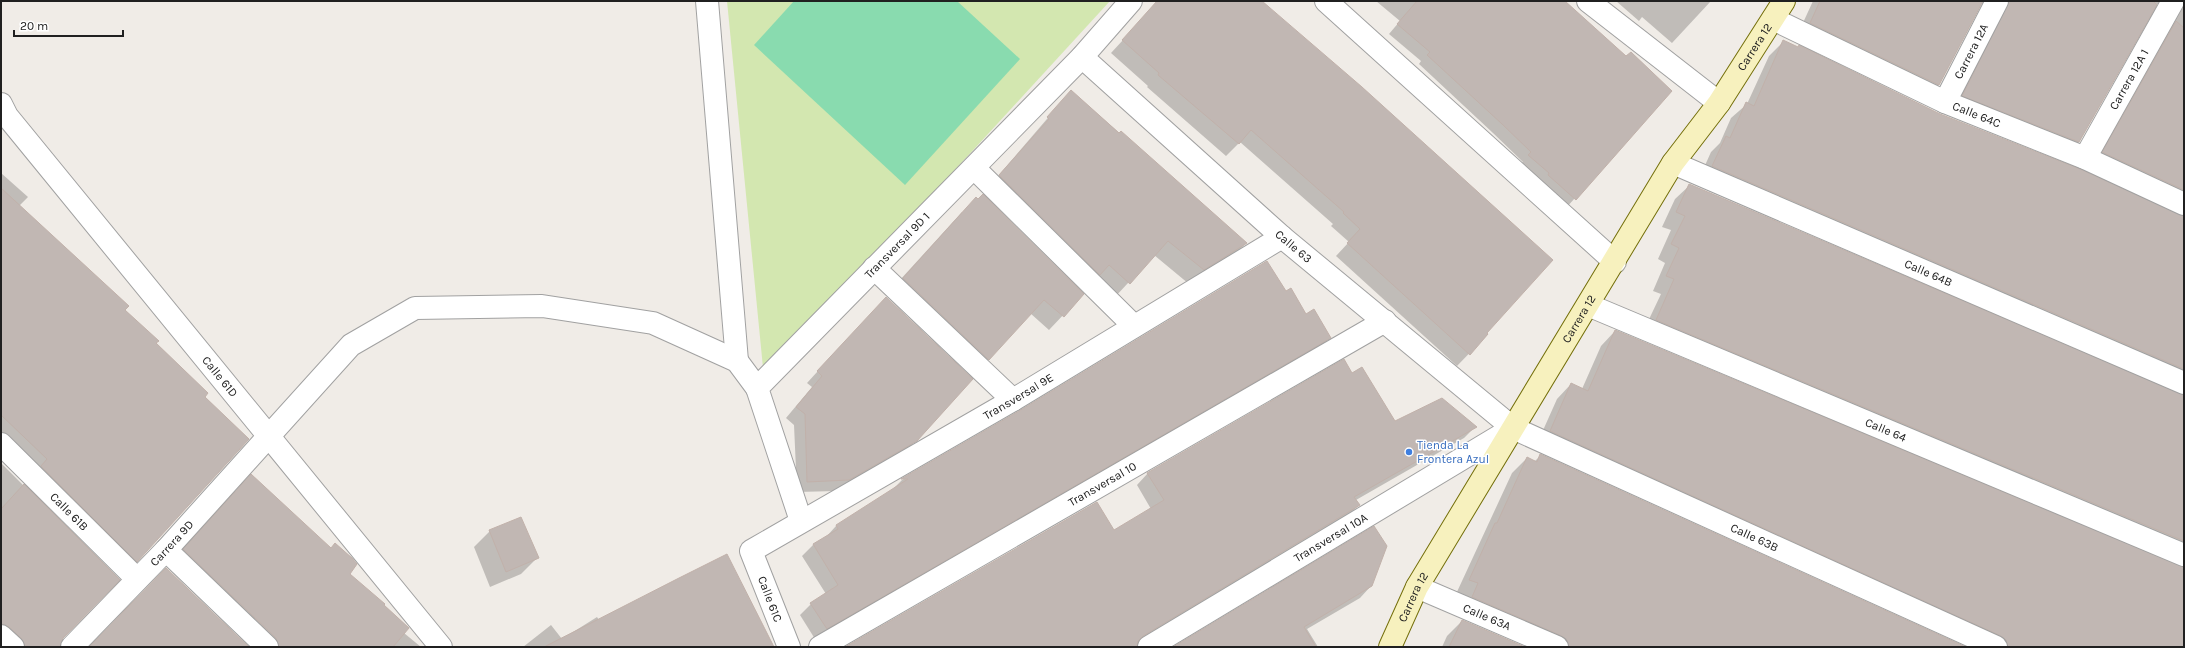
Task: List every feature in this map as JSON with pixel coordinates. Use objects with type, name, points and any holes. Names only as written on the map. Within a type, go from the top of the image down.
[{"type":"main road","name":"Carrera 12","points":[[1390,647],[1417,587],[1615,262],[1673,163],[1719,103],[1779,10]]},
{"type":"street","points":[[707,1],[737,361],[757,388],[800,521]]},
{"type":"street","name":"Transversal 9D 1","points":[[757,388],[1082,57],[1131,1]]},
{"type":"street","points":[[1326,1],[1615,262]]},
{"type":"street","points":[[1588,1],[1719,103]]},
{"type":"street","name":"Carrera 12A","points":[[1945,102],[1997,1]]},
{"type":"street","name":"Carrera 12A 1","points":[[2085,158],[2173,1]]},
{"type":"street","name":"Calle 64C","points":[[1779,10],[1945,102],[2085,158],[2184,204]]},
{"type":"street","name":"Calle 63","points":[[1082,57],[1282,237],[1513,428]]},
{"type":"street","name":"Calle 61D","points":[[1,104],[7,116],[441,647]]},
{"type":"street","name":"Calle 64B","points":[[1673,163],[2184,383]]},
{"type":"street","points":[[974,168],[1134,326]]},
{"type":"street","name":"Transversal 9E","points":[[751,551],[800,521],[1012,400],[1282,237]]},
{"type":"street","points":[[874,268],[1012,400]]},
{"type":"street","name":"Calle 64","points":[[1588,305],[2184,555]]},
{"type":"street","name":"Carrera 9D","points":[[72,647],[166,550],[352,346],[415,308],[542,306],[653,323],[737,361]]},
{"type":"street","name":"Transversal 10","points":[[820,647],[1385,321]]},
{"type":"street","name":"Transversal 10A","points":[[1149,647],[1513,428]]},
{"type":"street","name":"Calle 63B","points":[[1513,428],[1996,647]]},
{"type":"street","name":"Calle 61B","points":[[1,444],[137,579]]},
{"type":"street","points":[[166,550],[267,647]]},
{"type":"street","name":"Calle 61C","points":[[751,551],[789,647]]},
{"type":"street","name":"Calle 63A","points":[[1417,587],[1557,647]]},
{"type":"street","points":[[1,636],[14,647]]},
{"type":"green space","points":[[727,1],[1110,1],[764,378]]},
{"type":"green space","points":[[794,1],[957,1],[1020,59],[905,185],[754,45]]},
{"type":"building","points":[[1157,1],[1262,1],[1362,87],[1553,260],[1487,333],[1488,334],[1470,355],[1347,243],[1360,229],[1343,213],[1344,212],[1251,130],[1239,144],[1158,75],[1159,73],[1122,40]]},
{"type":"building","points":[[1417,1],[1565,1],[1626,56],[1631,52],[1672,91],[1576,200],[1548,175],[1549,173],[1528,155],[1531,152],[1427,55],[1430,52],[1397,24]]},
{"type":"building","points":[[1820,1],[1983,1],[1939,85],[1810,23]]},
{"type":"building","points":[[2009,1],[2153,1],[2157,5],[2079,142],[1962,96]]},
{"type":"building","points":[[2176,21],[2184,28],[2184,190],[2102,152]]},
{"type":"building","points":[[1783,40],[1798,47],[1799,45],[1940,114],[2080,169],[2184,216],[2184,369],[1712,166],[1726,136],[1730,138],[1746,102],[1754,106]]},
{"type":"building","points":[[1071,90],[1119,133],[1121,131],[1247,243],[1204,270],[1168,241],[1130,284],[1109,265],[1100,275],[999,175],[1049,119],[1047,117]]},
{"type":"building","points":[[1689,184],[2184,395],[2184,541],[1656,320],[1674,279],[1666,276],[1679,248],[1671,244],[1685,216],[1676,212]]},
{"type":"building","points":[[1,188],[129,306],[125,310],[159,341],[156,343],[208,393],[205,397],[249,439],[137,562],[41,466],[47,459],[1,415]]},
{"type":"building","points":[[983,194],[1084,294],[1064,317],[1044,300],[989,360],[903,278],[976,197],[978,199]]},
{"type":"building","points":[[1267,261],[1286,291],[1291,288],[1306,314],[1314,309],[1331,338],[827,629],[810,603],[838,585],[813,544],[838,529],[836,525],[908,479],[901,479],[1019,411]]},
{"type":"building","points":[[886,297],[973,379],[917,441],[849,480],[807,482],[805,414],[796,407],[822,376],[817,371]]},
{"type":"building","points":[[1615,330],[2184,567],[2184,647],[2008,647],[2006,640],[2001,636],[1550,431],[1571,383],[1588,391]]},
{"type":"building","points":[[1344,359],[1352,373],[1362,367],[1395,421],[1442,398],[1477,427],[1354,497],[1360,505],[1143,636],[1138,641],[1137,647],[845,647],[1097,502],[1114,530],[1164,500],[1147,473]]},
{"type":"building","points":[[1540,454],[1966,647],[1569,647],[1567,640],[1562,636],[1472,597],[1478,583],[1469,580],[1527,457],[1537,462]]},
{"type":"building","points":[[251,474],[331,548],[335,543],[357,564],[350,574],[385,604],[384,605],[409,628],[393,647],[279,647],[276,638],[183,549]]},
{"type":"building","points":[[24,484],[120,580],[63,638],[60,647],[25,647],[21,638],[9,627],[1,624],[1,509]]},
{"type":"building","points":[[521,517],[539,558],[506,572],[489,530]]},
{"type":"building","points":[[1374,526],[1387,546],[1372,586],[1304,627],[1316,647],[1173,647]]},
{"type":"building","points":[[727,554],[774,647],[544,647],[679,578]]},
{"type":"building","points":[[166,568],[249,647],[89,647]]},
{"type":"building","points":[[1462,620],[1525,647],[1449,647]]},
{"type":"place","name":"Tienda La Frontera Azul","points":[[1409,452]]}]
